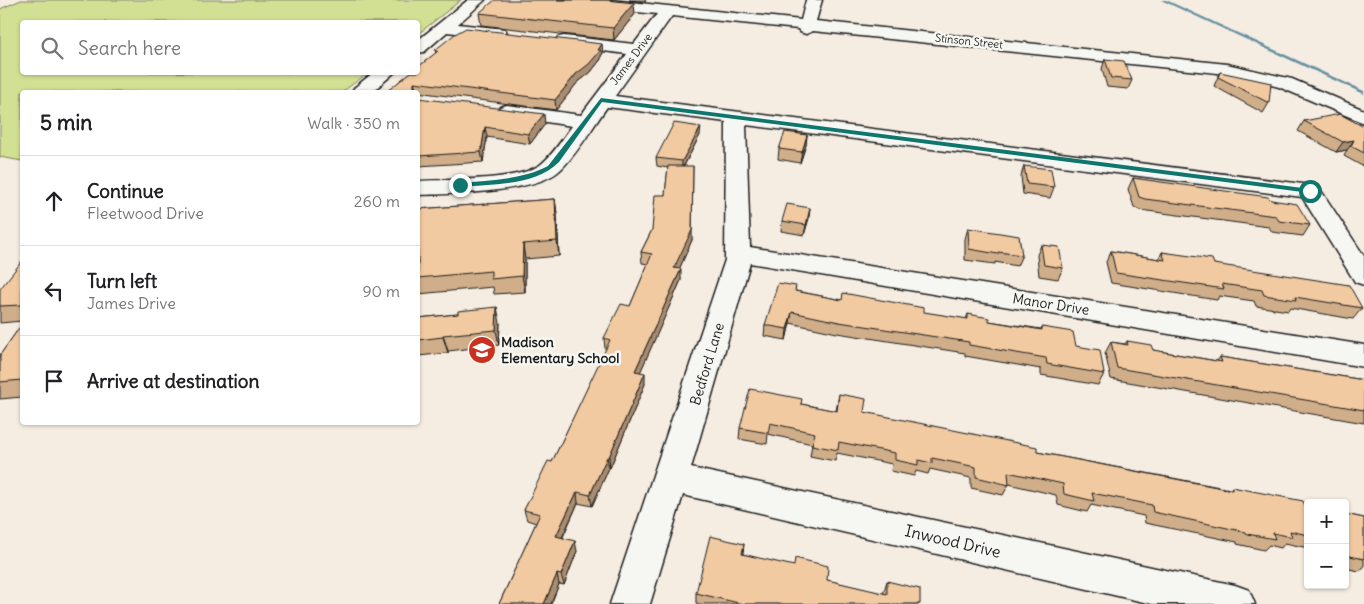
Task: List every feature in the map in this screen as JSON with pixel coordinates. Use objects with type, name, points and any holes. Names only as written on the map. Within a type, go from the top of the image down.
[{"type":"street","points":[[420,46],[477,0]]},
{"type":"street","name":"Stinson Street","points":[[566,0],[678,8],[807,27],[1239,71],[1269,78],[1303,90],[1364,117]]},
{"type":"street","points":[[807,27],[814,0]]},
{"type":"street","name":"James Drive","points":[[420,188],[493,182],[538,174],[550,168],[638,50],[678,8]]},
{"type":"street","points":[[444,27],[512,35]]},
{"type":"street","points":[[551,39],[638,50]]},
{"type":"street","points":[[367,90],[383,75]]},
{"type":"street","points":[[601,100],[1310,191],[1364,276]]},
{"type":"street","points":[[486,108],[585,122]]},
{"type":"street","name":"Bedford Lane","points":[[630,604],[672,478],[734,279],[738,253],[736,117]]},
{"type":"street","points":[[420,204],[504,196],[522,189],[538,174]]},
{"type":"street","name":"Manor Drive","points":[[738,253],[1364,356]]},
{"type":"street","name":"Inwood Drive","points":[[672,478],[1235,604]]},
{"type":"green space","points":[[21,0],[461,0],[420,32],[420,20],[20,20],[20,75],[365,75],[345,90],[20,90],[20,161],[0,157],[0,9]]},
{"type":"building","points":[[495,0],[607,0],[634,3],[613,28],[479,13]]},
{"type":"building","points":[[466,28],[602,44],[598,50],[601,50],[589,64],[576,74],[555,100],[414,82],[414,90],[388,90],[407,75],[420,75],[420,65],[455,34]]},
{"type":"building","points":[[1105,59],[1124,61],[1132,80],[1111,78]]},
{"type":"building","points":[[1220,72],[1271,83],[1269,103],[1218,77]]},
{"type":"building","points":[[420,98],[544,114],[528,134],[485,127],[481,152],[420,156]]},
{"type":"building","points":[[1340,114],[1364,127],[1364,153],[1351,146],[1354,140],[1343,142],[1304,121]]},
{"type":"building","points":[[674,123],[701,127],[682,161],[656,158]]},
{"type":"building","points":[[785,132],[807,135],[802,152],[779,149]]},
{"type":"building","points":[[668,166],[693,166],[692,230],[674,268],[681,269],[635,371],[645,373],[609,457],[607,457],[590,495],[577,492],[556,536],[575,541],[561,575],[557,574],[544,604],[499,604],[540,514],[524,510],[548,461],[552,462],[610,340],[604,338],[621,304],[630,306],[652,254],[641,252],[652,230],[655,195],[665,195]]},
{"type":"building","points":[[1024,166],[1051,169],[1054,187],[1027,184]]},
{"type":"building","points":[[1133,178],[1268,197],[1271,200],[1297,204],[1310,225],[1279,221],[1276,216],[1145,199],[1139,197]]},
{"type":"building","points":[[555,199],[557,241],[523,244],[522,276],[491,279],[491,271],[420,278],[420,209]]},
{"type":"building","points":[[787,204],[810,208],[806,225],[782,221]]},
{"type":"building","points":[[968,228],[1019,236],[1022,255],[998,252],[998,254],[969,249]]},
{"type":"building","points":[[1041,245],[1059,247],[1063,268],[1044,265]]},
{"type":"building","points":[[1111,251],[1165,260],[1162,252],[1212,259],[1214,264],[1349,285],[1362,308],[1295,297],[1296,300],[1264,295],[1262,290],[1222,284],[1224,289],[1116,273]]},
{"type":"building","points":[[20,264],[20,305],[0,306],[0,289]]},
{"type":"building","points":[[778,283],[796,286],[795,291],[842,300],[843,293],[924,308],[924,312],[968,319],[968,314],[989,318],[989,321],[1042,330],[1042,327],[1073,332],[1076,346],[1100,350],[1104,374],[1047,364],[1046,358],[969,345],[969,342],[839,322],[792,312],[787,329],[765,325]]},
{"type":"building","points":[[497,307],[496,330],[443,335],[443,337],[420,340],[420,318],[458,314],[458,311]]},
{"type":"building","points":[[20,327],[20,380],[0,382],[0,355]]},
{"type":"building","points":[[1127,341],[1151,345],[1153,350],[1222,362],[1220,357],[1364,380],[1364,410],[1117,368],[1111,342],[1128,345]]},
{"type":"building","points":[[750,389],[802,399],[801,404],[837,411],[839,394],[866,399],[864,412],[1037,447],[1037,452],[1232,490],[1232,487],[1303,501],[1304,534],[1290,531],[1292,537],[1273,533],[1275,539],[1247,534],[1246,532],[1153,512],[1152,505],[1092,493],[1094,501],[1064,494],[1063,484],[1008,472],[1009,485],[976,477],[976,467],[932,458],[932,463],[918,460],[918,465],[895,460],[895,453],[839,442],[838,450],[812,445],[815,433],[770,423],[768,433],[740,428]]},
{"type":"building","points":[[1349,515],[1364,518],[1364,559],[1349,556]]},
{"type":"building","points":[[710,536],[744,544],[742,554],[794,566],[795,558],[828,566],[827,580],[887,594],[887,581],[920,589],[920,604],[743,604],[696,593]]},
{"type":"waterway","points":[[1163,0],[1364,93]]},
{"type":"place","name":"Madison Elementary School","points":[[482,350]]},
{"type":"route","points":[[460,185],[518,178],[538,174],[550,168],[601,100],[1310,191]]}]
